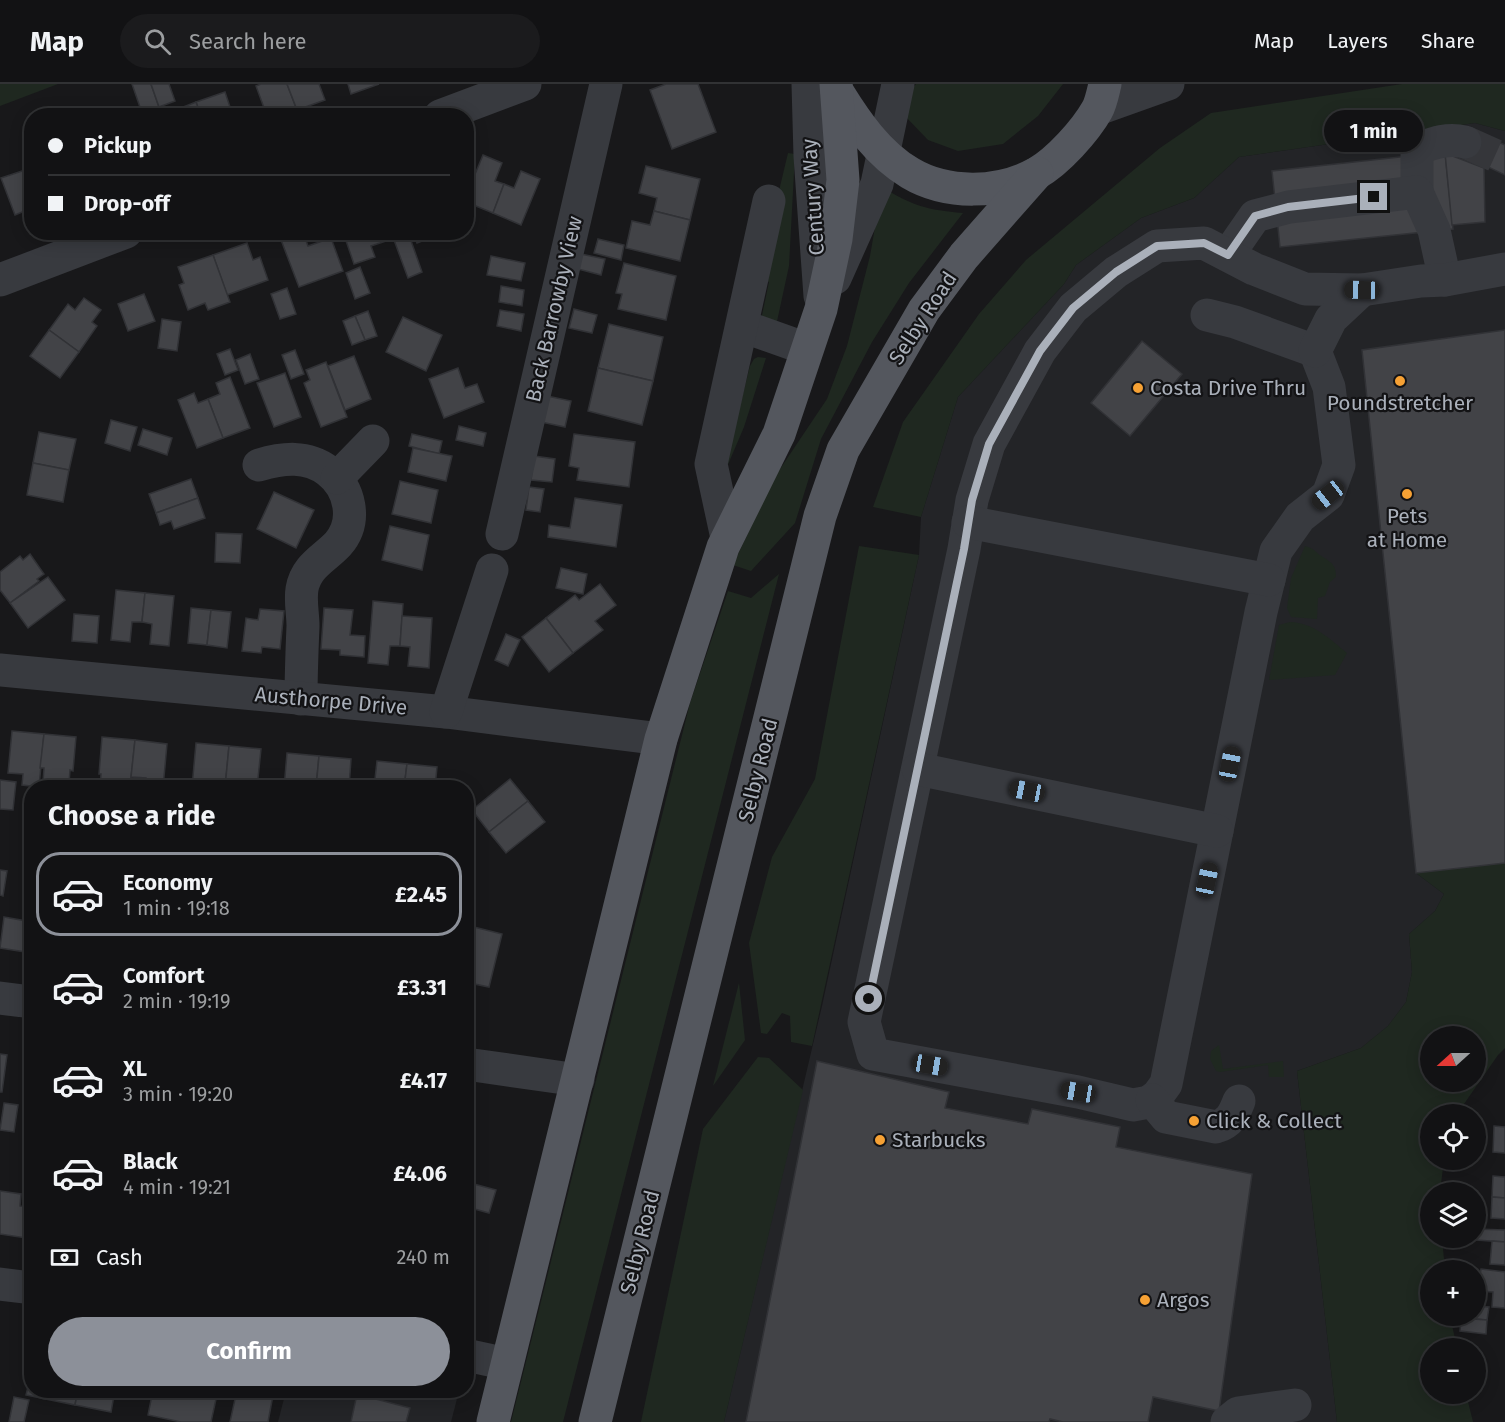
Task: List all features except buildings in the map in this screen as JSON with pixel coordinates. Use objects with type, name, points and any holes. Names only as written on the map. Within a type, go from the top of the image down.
[{"type":"main road","points":[[828,86],[882,152],[911,174],[952,189],[997,188],[1037,173],[1067,149],[1101,97]]},
{"type":"main road","points":[[493,1422],[661,739],[727,538],[778,434],[821,309],[836,238],[843,180],[828,86]]},
{"type":"main road","name":"Selby Road","points":[[595,1422],[820,516],[843,450],[924,310],[964,256],[1037,173]]},
{"type":"street","points":[[461,108],[525,84]]},
{"type":"street","name":"Back Barrowby View","points":[[502,534],[606,84]]},
{"type":"street","points":[[821,309],[877,184],[898,84]]},
{"type":"street","points":[[1101,97],[1168,84]]},
{"type":"street","points":[[1445,280],[1434,230],[1417,192],[1417,149],[1443,141],[1465,142]]},
{"type":"street","points":[[1228,255],[1255,216],[1288,207],[1417,192]]},
{"type":"street","points":[[727,538],[711,464],[769,201]]},
{"type":"street","points":[[1,283],[106,240]]},
{"type":"street","points":[[1362,290],[1331,319],[1315,351],[1329,387],[1339,465],[1328,495],[1300,517],[1276,551],[1261,612],[1166,1084],[1152,1100],[1133,1105],[1078,1092],[873,1054],[864,1023],[972,500],[989,444],[1040,351],[1073,308],[1116,272],[1157,246],[1204,243],[1254,269],[1305,289],[1362,290],[1421,281],[1445,280],[1505,269]]},
{"type":"street","points":[[1207,315],[1235,322],[1315,351]]},
{"type":"street","points":[[742,326],[807,349]]},
{"type":"street","points":[[337,478],[373,441]]},
{"type":"street","points":[[259,465],[279,459],[300,459],[321,465],[337,478],[346,493],[350,509],[347,526],[340,541],[315,562],[306,576],[302,591],[301,699]]},
{"type":"street","points":[[968,522],[1269,580]]},
{"type":"street","points":[[446,712],[492,570]]},
{"type":"street","name":"Austhorpe Drive","points":[[0,670],[446,712],[661,739]]},
{"type":"street","points":[[918,769],[1217,831]]},
{"type":"street","points":[[0,998],[24,1001]]},
{"type":"street","points":[[474,1065],[578,1080]]},
{"type":"street","points":[[1152,1100],[1166,1117],[1216,1127],[1234,1116],[1239,1101]]},
{"type":"street","points":[[0,1284],[24,1287]]},
{"type":"street","points":[[474,1357],[507,1364]]},
{"type":"street","points":[[1227,1422],[1238,1413],[1295,1405]]},
{"type":"shaded area","points":[[0,84],[58,84],[0,106]]},
{"type":"shaded area","points":[[916,84],[1063,84],[1038,116],[1003,144],[958,151],[928,140],[904,115],[908,94]]},
{"type":"shaded area","points":[[1402,84],[1505,84],[1505,131],[1475,123],[1239,157],[1194,198],[1141,218],[1076,265],[1064,284],[958,397],[921,517],[873,507],[903,422],[979,314],[1026,260],[1160,148],[1211,113]]},
{"type":"shaded area","points":[[1475,123],[1505,131],[1505,863],[1416,873],[1444,894],[1435,911],[1409,934],[1412,972],[1406,1002],[1388,1026],[1361,1048],[1297,1071],[1337,1422],[724,1422],[822,1006],[919,555],[921,517],[958,397],[1064,284],[1076,265],[1141,218],[1194,198],[1239,157]]},
{"type":"shaded area","points":[[788,153],[795,154],[789,266],[776,326],[761,320],[769,282],[758,279]]},
{"type":"shaded area","points":[[882,187],[921,206],[963,213],[909,283],[872,342],[821,439],[795,523],[751,571],[733,565],[774,478],[827,399],[847,346],[870,256]]},
{"type":"shaded area","points":[[758,357],[766,358],[744,427],[721,481],[750,366]]},
{"type":"shaded area","points":[[859,546],[919,555],[812,1046],[791,1042],[790,1016],[782,1013],[767,1034],[761,1033],[749,943],[772,857],[815,779]]},
{"type":"shaded area","points":[[1305,546],[1313,549],[1331,563],[1336,573],[1325,596],[1318,598],[1317,619],[1291,617],[1287,608],[1291,578]]},
{"type":"shaded area","points":[[779,574],[563,1422],[511,1422],[690,703],[728,591],[751,598]]},
{"type":"shaded area","points":[[1290,622],[1307,625],[1328,637],[1347,653],[1335,675],[1269,680],[1279,625]]},
{"type":"shaded area","points":[[1505,863],[1505,1048],[1486,1072],[1486,1026],[1420,1026],[1420,1092],[1472,1092],[1464,1104],[1420,1104],[1420,1170],[1443,1170],[1441,1182],[1420,1182],[1420,1248],[1443,1248],[1444,1260],[1420,1260],[1420,1326],[1452,1326],[1455,1338],[1420,1338],[1420,1404],[1468,1404],[1473,1422],[1337,1422],[1297,1071],[1361,1048],[1388,1026],[1406,1002],[1412,972],[1409,934],[1435,911],[1444,894],[1416,873]]},
{"type":"shaded area","points":[[739,983],[745,1040],[713,1086]]},
{"type":"shaded area","points":[[1219,1045],[1223,1069],[1283,1061],[1284,1077],[1269,1077],[1268,1065],[1216,1071],[1210,1059],[1211,1051]]},
{"type":"shaded area","points":[[758,1057],[769,1058],[803,1090],[724,1422],[641,1422],[703,1129]]},
{"type":"shaded area","points":[[284,1398],[457,1398],[451,1422],[278,1422]]},
{"type":"tunnel","points":[[1465,142],[1505,160]]},
{"type":"place","name":"Poundstretcher","points":[[1400,381]]},
{"type":"place","name":"Costa Drive Thru","points":[[1138,388]]},
{"type":"place","name":"Pets at Home","points":[[1407,494]]},
{"type":"place","name":"Click & Collect","points":[[1194,1121]]},
{"type":"place","name":"Starbucks","points":[[880,1140]]},
{"type":"place","name":"Argos","points":[[1145,1300]]},
{"type":"route","points":[[869,999],[964,549],[972,500],[989,444],[1040,351],[1073,308],[1116,272],[1157,246],[1204,243],[1228,255],[1255,216],[1288,207],[1374,197]]}]
